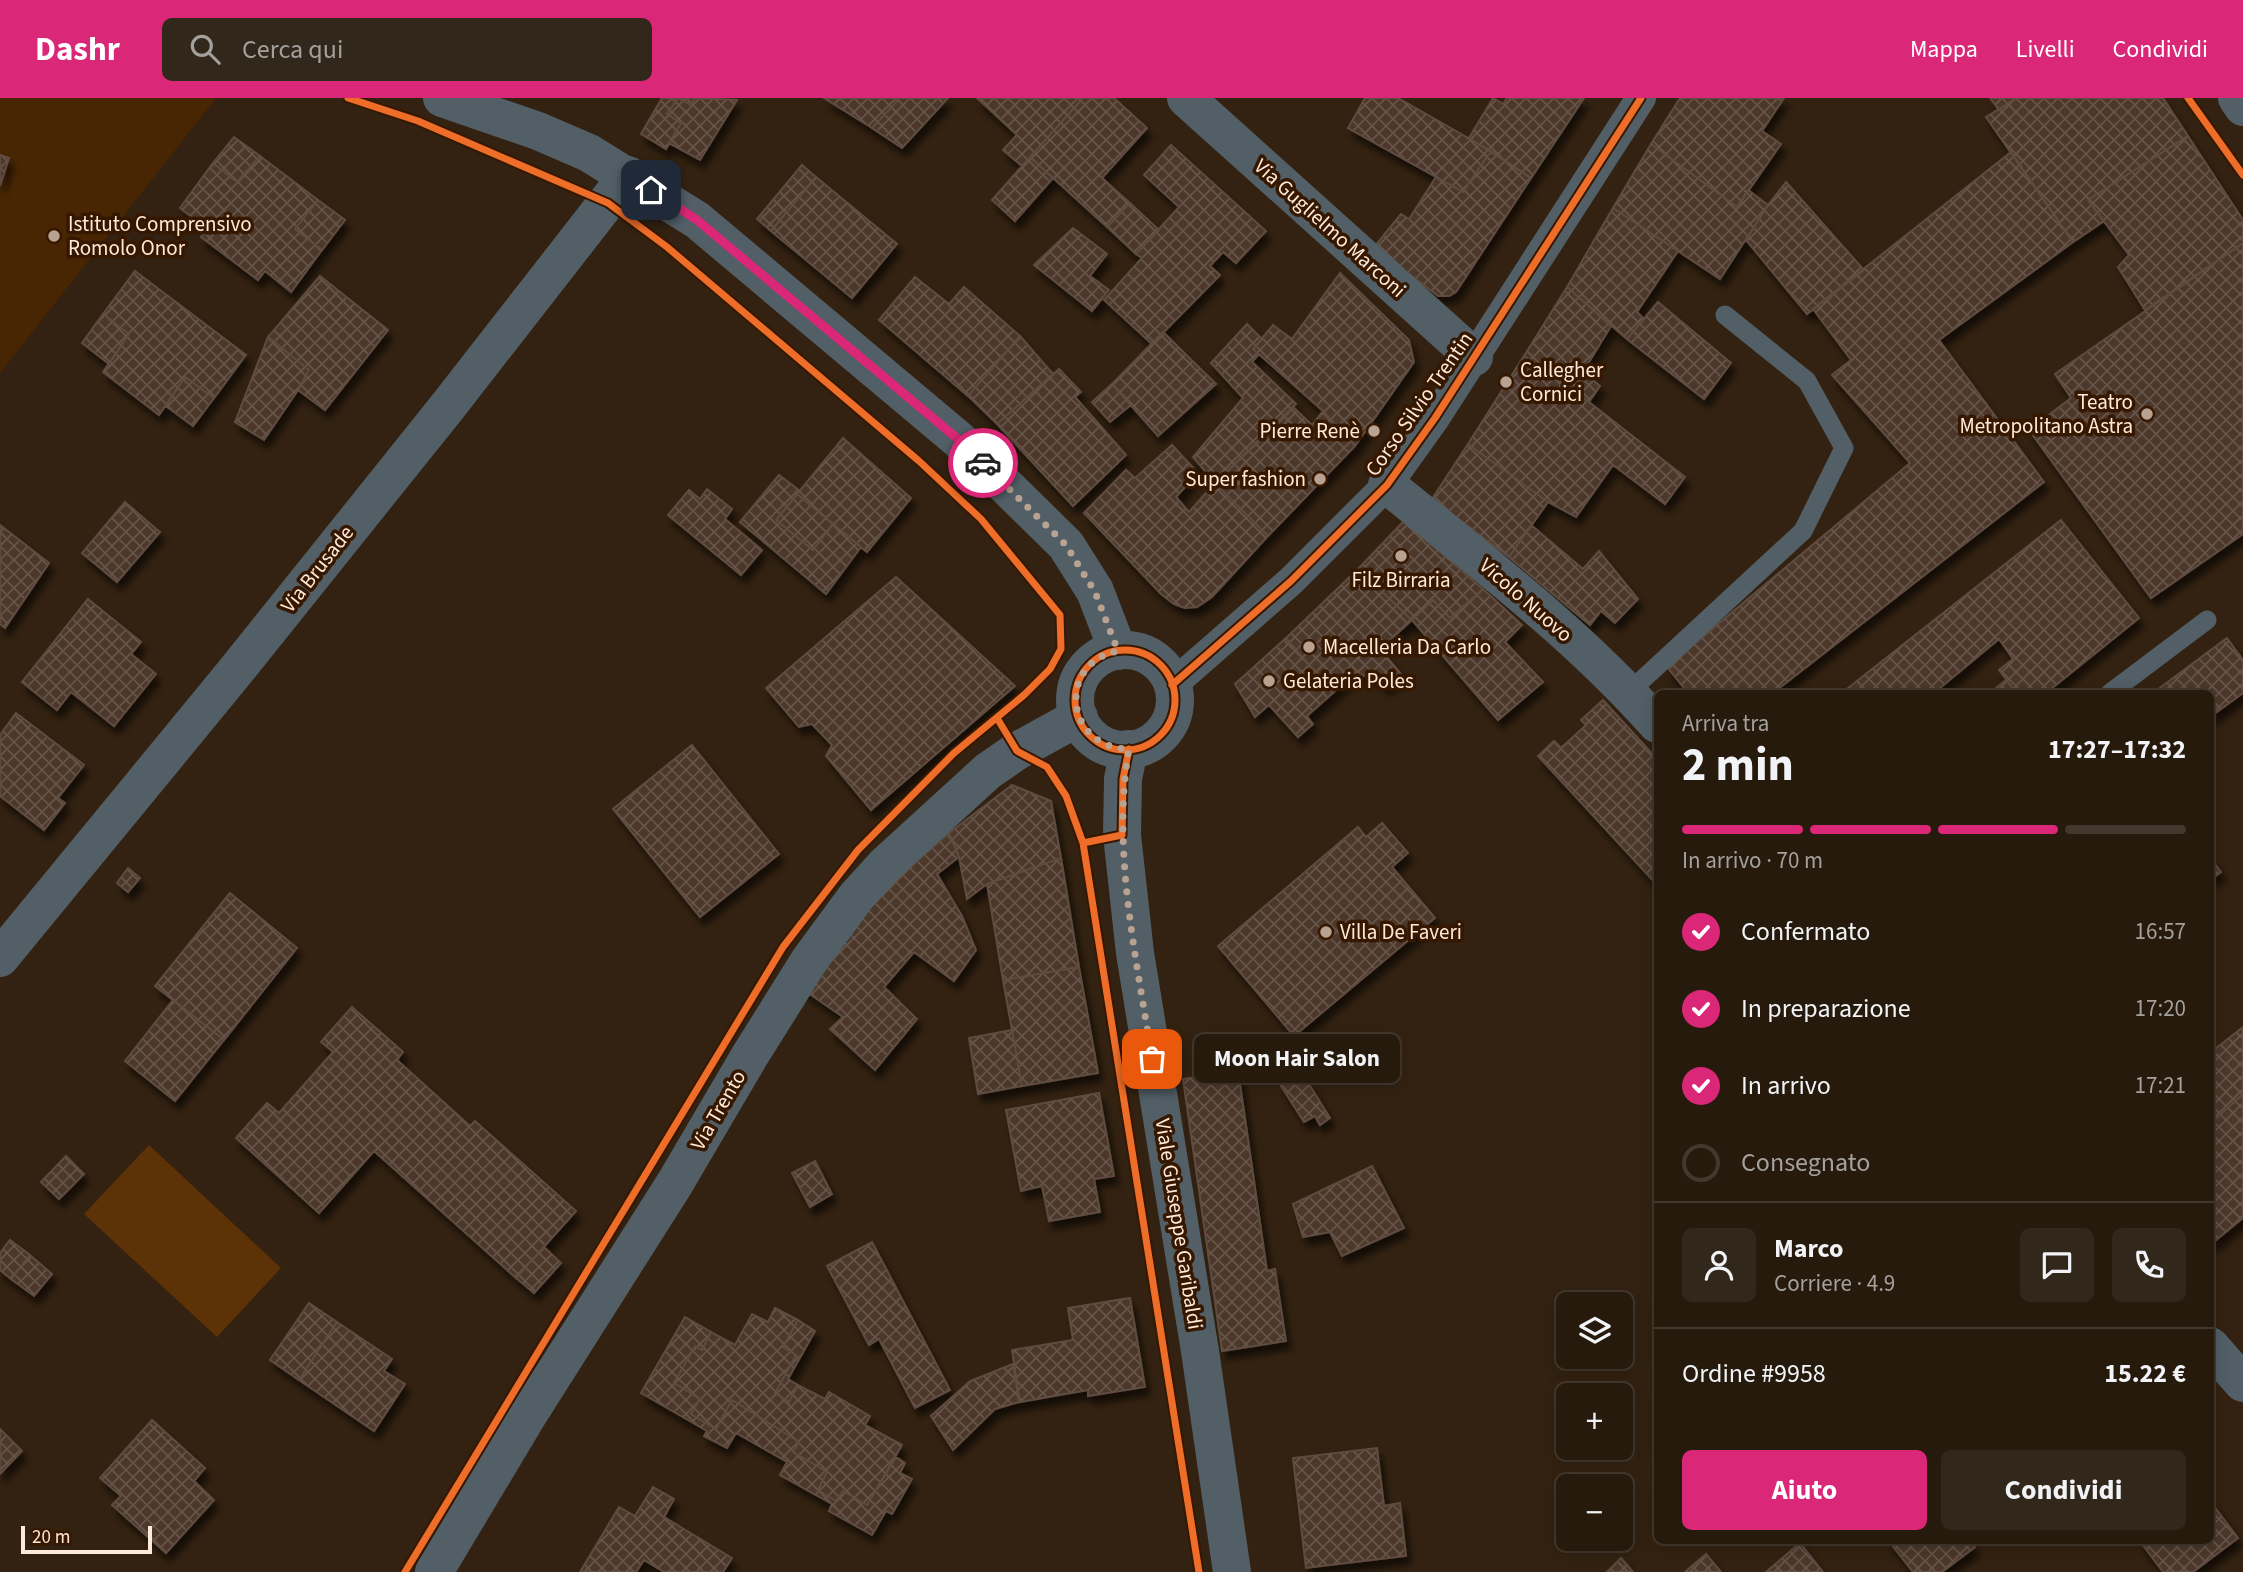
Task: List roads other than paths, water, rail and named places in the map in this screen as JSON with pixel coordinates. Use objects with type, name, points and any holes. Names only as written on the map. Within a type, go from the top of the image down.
[{"type":"street","points":[[442,98],[589,153],[697,220],[959,440],[1066,545],[1095,592],[1118,651]]},
{"type":"street","name":"Via Guglielmo Marconi","points":[[1186,98],[1474,357]]},
{"type":"street","name":"Corso Silvio Trentin","points":[[1172,685],[1292,581],[1387,485],[1474,357],[1641,98]]},
{"type":"street","points":[[2237,98],[2243,107]]},
{"type":"street","name":"Via Brusade","points":[[0,958],[234,673],[448,406],[628,175]]},
{"type":"street","name":"Vicolo Nuovo","points":[[1387,485],[1525,596],[1629,692],[1654,721]]},
{"type":"street","points":[[1118,651],[1137,651],[1149,656],[1160,664],[1172,685],[1175,703],[1167,727],[1146,745],[1129,749],[1112,748],[1095,739],[1079,717],[1076,691],[1082,675],[1098,658],[1118,651]]},
{"type":"street","name":"Via Trento","points":[[434,1572],[528,1415],[676,1183],[749,1057],[809,961],[856,897],[885,864],[988,771],[1017,751],[1079,717]]},
{"type":"street","name":"Viale Giuseppe Garibaldi","points":[[1129,749],[1123,779],[1122,835],[1135,953],[1233,1572]]},
{"type":"street","points":[[2214,1350],[2243,1383]]},
{"type":"lane","points":[[1629,692],[1803,531],[1844,448],[1807,381],[1726,315]]},
{"type":"lane","points":[[2114,690],[2207,620]]},
{"type":"place","name":"Istituto Comprensivo Romolo Onor","points":[[54,236]]},
{"type":"place","name":"Callegher Cornici","points":[[1506,382]]},
{"type":"place","name":"Teatro Metropolitano Astra","points":[[2147,414]]},
{"type":"place","name":"Pierre Renè","points":[[1374,431]]},
{"type":"place","name":"Super fashion","points":[[1320,479]]},
{"type":"place","name":"Filz Birraria","points":[[1401,556]]},
{"type":"place","name":"Macelleria Da Carlo","points":[[1309,647]]},
{"type":"place","name":"Gelateria Poles","points":[[1269,681]]},
{"type":"place","name":"Villa De Faveri","points":[[1326,932]]},
{"type":"place","name":"Moon Hair Salon","points":[[1152,1059]]}]
